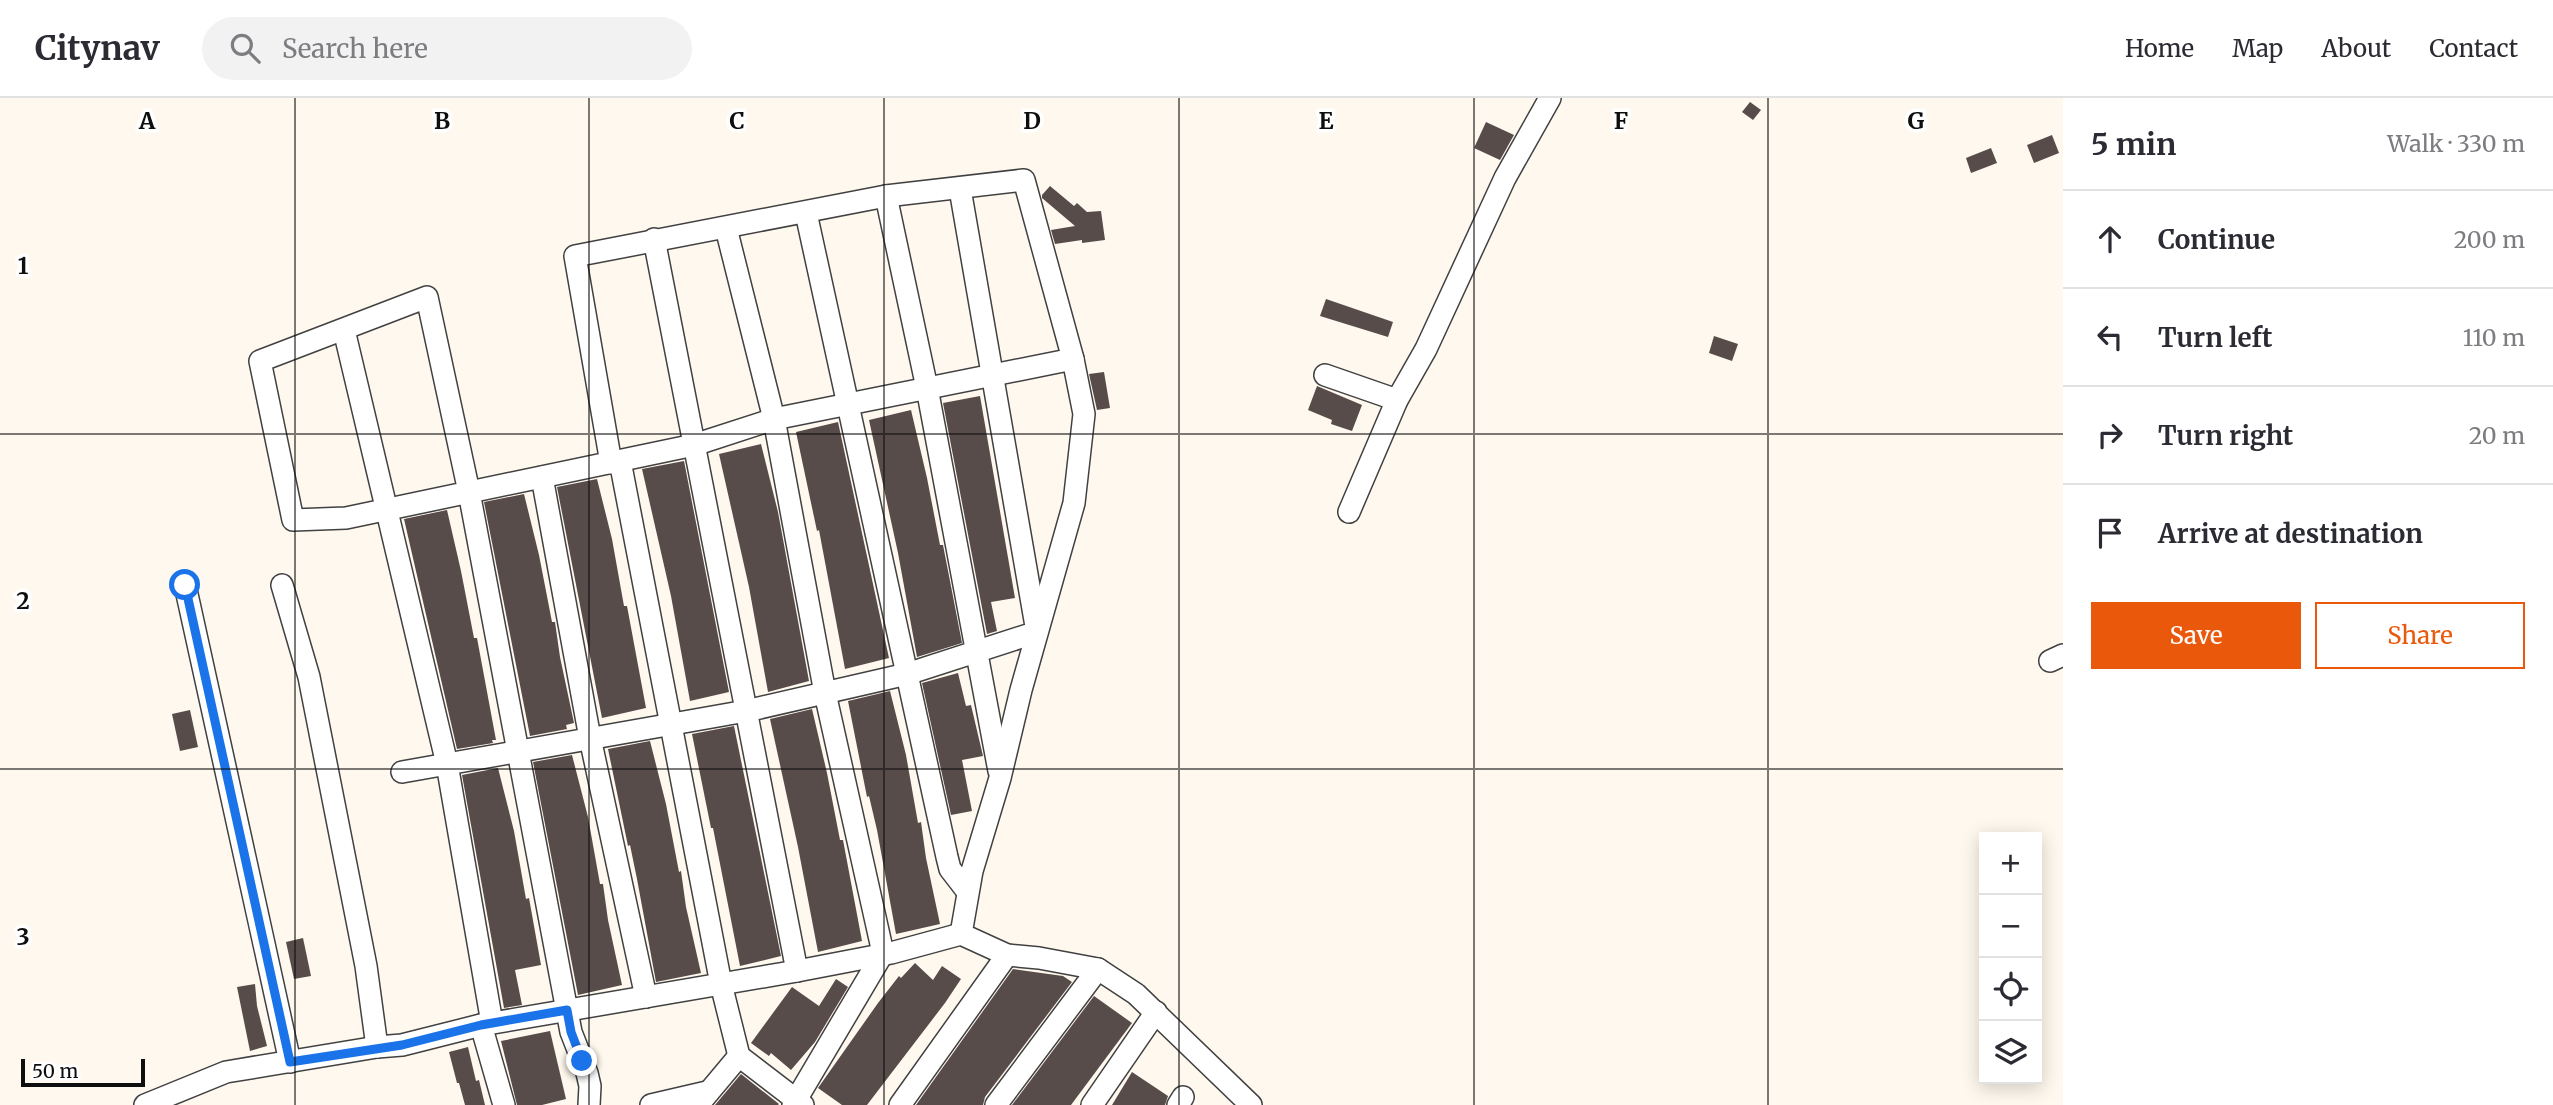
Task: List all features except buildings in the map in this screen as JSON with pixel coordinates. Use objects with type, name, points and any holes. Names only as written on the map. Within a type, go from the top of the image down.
[{"type":"street","points":[[1349,512],[1397,400],[1426,349],[1505,178],[1549,98]]},
{"type":"street","points":[[726,228],[774,419],[825,693],[883,953],[797,1103],[740,1056],[721,984],[575,256],[886,196],[1024,180],[1073,359],[1084,414],[1074,503],[967,891],[961,934]]},
{"type":"street","points":[[960,189],[1037,632]]},
{"type":"street","points":[[886,196],[927,388],[1000,778]]},
{"type":"street","points":[[806,213],[948,863],[967,891]]},
{"type":"street","points":[[654,239],[797,971]]},
{"type":"street","points":[[589,1105],[590,1086],[575,1046],[567,1010],[469,492],[426,296],[344,330],[260,360],[293,520],[346,518],[469,492],[615,462],[694,445],[774,419],[1073,359]]},
{"type":"street","points":[[344,330],[447,764],[486,1024],[504,1105]]},
{"type":"street","points":[[1325,375],[1397,400]]},
{"type":"street","points":[[542,477],[590,738],[646,997]]},
{"type":"street","points":[[282,584],[309,677],[366,966],[377,1047]]},
{"type":"street","points":[[185,585],[290,1062]]},
{"type":"street","points":[[402,772],[746,711],[907,674],[1037,632]]},
{"type":"street","points":[[145,1105],[226,1073],[402,1045],[486,1024],[797,971],[961,934],[1007,955],[1098,969],[1130,989],[1156,1012],[1251,1105]]},
{"type":"street","points":[[900,1105],[1007,955]]},
{"type":"street","points":[[996,1105],[1098,969]]},
{"type":"street","points":[[1093,1105],[1156,1012]]},
{"type":"street","points":[[651,1105],[702,1099],[740,1056]]},
{"type":"route","points":[[185,585],[290,1062],[402,1045],[481,1025],[567,1010],[575,1046],[582,1061]]}]
